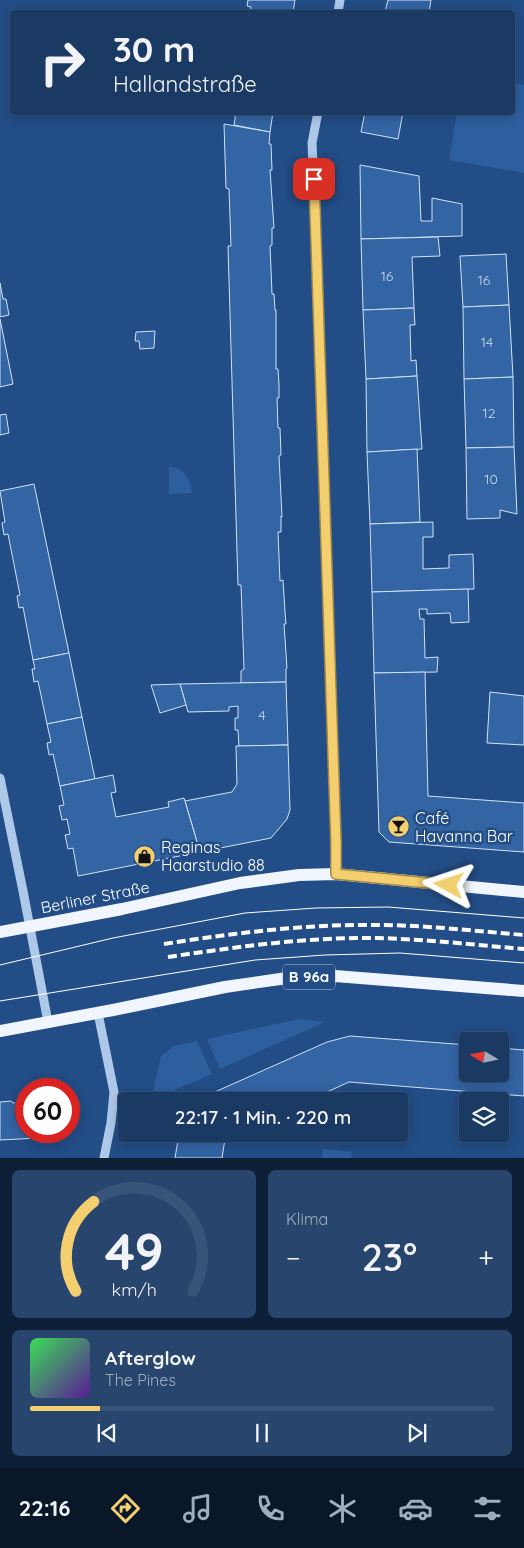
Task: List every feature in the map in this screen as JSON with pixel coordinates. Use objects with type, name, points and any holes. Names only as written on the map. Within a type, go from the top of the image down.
[{"type":"main road","name":"Berliner Straße","points":[[0,932],[122,909],[240,883],[299,875],[336,874],[524,892]]},
{"type":"main road","name":"B 96a","points":[[0,1031],[225,987],[262,981],[311,977],[335,976],[524,991]]},
{"type":"street","points":[[317,115],[312,143],[318,273],[336,874]]},
{"type":"street","points":[[0,778],[48,1022]]},
{"type":"street","points":[[98,1013],[114,1092],[111,1123],[104,1158]]},
{"type":"shaded area","points":[[515,83],[524,85],[524,173],[449,160],[457,115],[515,115]]},
{"type":"shaded area","points":[[169,466],[186,475],[192,493],[169,494]]},
{"type":"shaded area","points":[[299,1019],[325,1022],[220,1069],[207,1039]]},
{"type":"shaded area","points":[[197,1041],[212,1074],[170,1092],[153,1092],[161,1056],[174,1046]]},
{"type":"shaded area","points":[[323,1149],[352,1152],[351,1158],[322,1158]]},
{"type":"building","points":[[248,0],[295,0],[293,10],[250,10],[251,7],[247,6]]},
{"type":"building","points":[[388,0],[431,0],[429,10],[386,10]]},
{"type":"building","points":[[236,115],[273,115],[270,132],[234,125]]},
{"type":"building","points":[[364,115],[402,115],[398,139],[361,132]]},
{"type":"building","points":[[224,124],[270,132],[269,144],[271,144],[272,170],[270,170],[274,228],[272,228],[272,245],[270,246],[272,294],[274,294],[276,310],[276,369],[278,369],[279,384],[279,398],[277,398],[278,428],[280,428],[281,455],[279,456],[282,517],[281,532],[278,532],[280,581],[283,580],[286,624],[284,624],[286,682],[241,683],[241,671],[244,669],[241,585],[238,585],[228,246],[231,246],[229,189],[226,188]]},
{"type":"building","points":[[360,165],[419,176],[421,221],[432,221],[432,198],[462,204],[462,236],[361,239]]},
{"type":"building","points":[[438,237],[440,256],[412,257],[414,308],[363,310],[361,239]]},
{"type":"building","points":[[506,254],[509,305],[463,307],[460,256]]},
{"type":"building","points":[[0,283],[9,315],[0,317]]},
{"type":"building","points":[[509,305],[513,377],[464,379],[463,307]]},
{"type":"building","points":[[414,308],[415,325],[410,325],[411,361],[416,360],[417,376],[366,379],[363,310]]},
{"type":"building","points":[[0,319],[13,384],[0,387]]},
{"type":"building","points":[[155,331],[154,348],[140,349],[139,341],[135,341],[136,332]]},
{"type":"building","points":[[417,376],[422,449],[367,452],[366,379]]},
{"type":"building","points":[[513,377],[514,447],[466,448],[464,379]]},
{"type":"building","points":[[6,414],[9,433],[0,435],[0,415]]},
{"type":"building","points":[[514,447],[517,514],[500,510],[500,518],[467,519],[466,448]]},
{"type":"building","points":[[417,449],[420,522],[370,524],[367,452]]},
{"type":"building","points":[[34,484],[69,653],[33,660],[23,607],[19,608],[17,596],[20,595],[8,534],[4,535],[2,523],[5,522],[0,491]]},
{"type":"building","points":[[433,522],[433,537],[423,537],[423,569],[449,568],[449,555],[473,554],[474,589],[372,592],[370,524]]},
{"type":"building","points":[[468,589],[469,622],[451,623],[450,613],[427,614],[427,609],[419,609],[420,619],[424,619],[425,658],[438,657],[437,672],[374,673],[372,592]]},
{"type":"building","points":[[69,653],[82,717],[47,724],[38,681],[34,682],[32,669],[35,669],[33,660]]},
{"type":"building","points":[[425,672],[428,796],[524,803],[524,852],[389,842],[379,832],[374,673]]},
{"type":"building","points":[[286,682],[288,745],[239,746],[238,730],[235,730],[238,706],[229,707],[229,711],[188,712],[180,684]]},
{"type":"building","points":[[180,684],[186,705],[160,713],[151,685]]},
{"type":"building","points":[[490,692],[524,696],[524,745],[487,743]]},
{"type":"building","points":[[82,717],[95,779],[60,786],[53,754],[49,755],[47,743],[51,742],[47,724]]},
{"type":"building","points":[[288,745],[290,810],[287,819],[271,838],[200,852],[185,801],[232,792],[237,784],[236,746]]},
{"type":"building","points":[[113,775],[116,792],[111,793],[116,817],[169,807],[168,802],[184,798],[200,852],[78,876],[73,848],[68,849],[65,835],[70,834],[67,819],[62,820],[59,806],[64,805],[60,786]]},
{"type":"building","points":[[350,1036],[459,1044],[459,1082],[509,1082],[509,1049],[524,1050],[524,1096],[509,1095],[509,1092],[474,1092],[349,1082],[327,1092],[215,1092],[327,1042]]},
{"type":"building","points":[[11,1101],[15,1103],[15,1139],[0,1140],[0,1102]]},
{"type":"building","points":[[178,1142],[225,1142],[222,1158],[175,1158]]},
{"type":"tram line","points":[[0,965],[113,938],[245,913],[316,908],[388,907],[524,918]]},
{"type":"tram line","points":[[0,1001],[255,960],[325,955],[400,953],[524,963]]},
{"type":"railway","points":[[164,944],[270,930],[350,925],[450,928],[524,935]]},
{"type":"railway","points":[[168,957],[271,943],[350,938],[413,940],[524,949]]},
{"type":"place","name":"Café Havanna Bar","points":[[399,827]]},
{"type":"place","name":"Reginas Haarstudio 88","points":[[145,856]]},
{"type":"route","points":[[314,179],[336,874],[449,885]]}]
